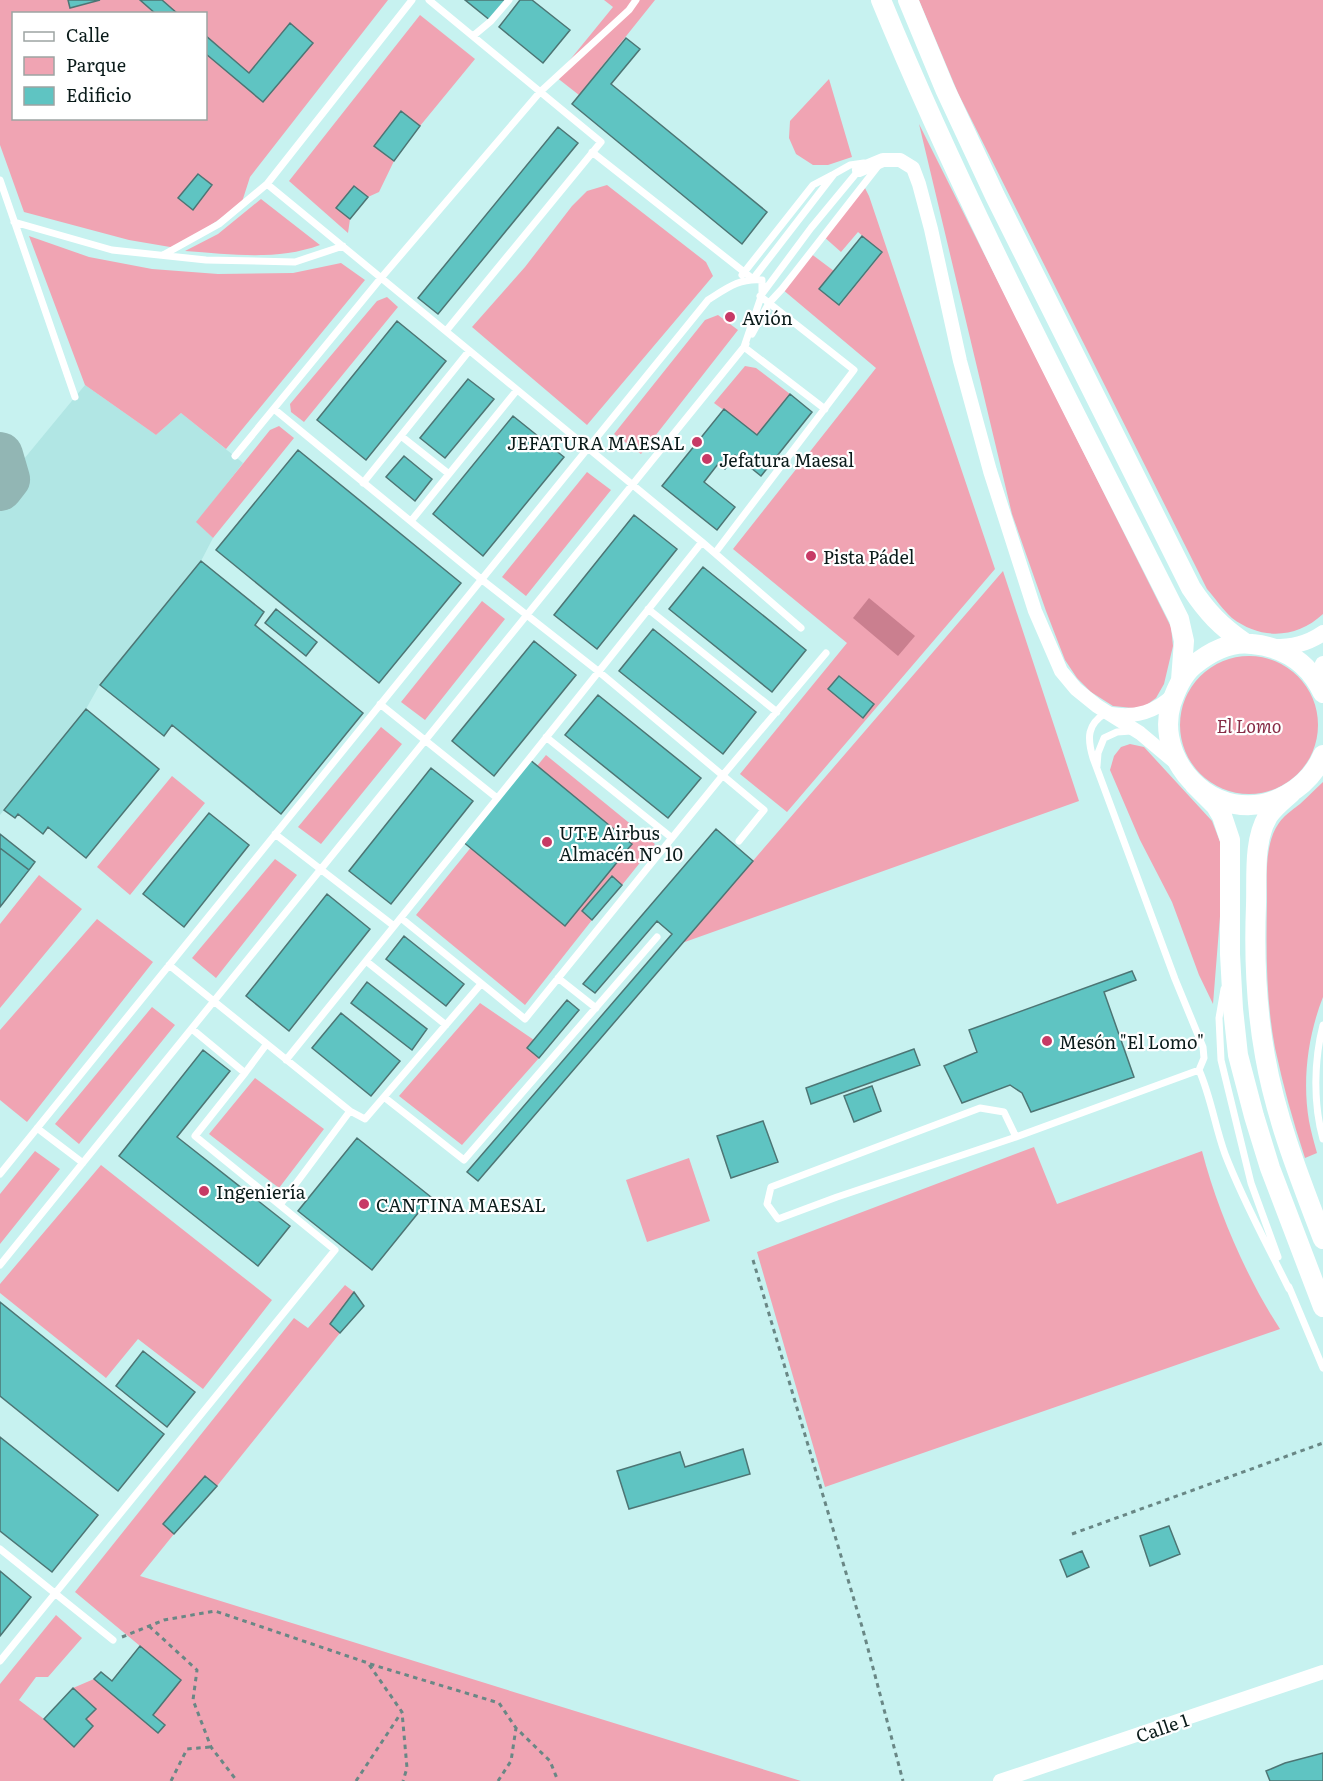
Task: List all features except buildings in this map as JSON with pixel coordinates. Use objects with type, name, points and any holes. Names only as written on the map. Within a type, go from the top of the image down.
[{"type":"main road","points":[[881,0],[923,102],[975,212],[1179,619],[1184,641],[1178,687],[1169,711],[1168,727],[1174,755],[1188,777],[1216,806],[1230,840],[1230,954],[1238,1054],[1270,1167],[1323,1307]]},
{"type":"main road","points":[[908,0],[945,89],[995,196],[1187,579],[1203,606],[1220,625],[1245,643]]},
{"type":"main road","points":[[1178,687],[1191,668],[1207,655],[1224,647],[1245,643],[1273,647],[1291,655],[1305,666],[1323,692]]},
{"type":"main road","points":[[1320,765],[1305,782],[1268,815],[1260,834],[1255,931],[1257,997],[1265,1056],[1278,1112],[1323,1239]]},
{"type":"main road","points":[[1188,777],[1214,796],[1234,804],[1270,802],[1291,793]]},
{"type":"street","points":[[859,170],[883,160],[900,160],[913,168],[931,229],[960,361],[990,471],[1025,582],[1061,671],[1076,689],[1106,713],[1140,733],[1169,756],[1188,777]]},
{"type":"street","points":[[1273,647],[1291,647],[1302,644],[1323,633]]},
{"type":"street","points":[[1323,664],[1320,672],[1323,692]]},
{"type":"street","points":[[1106,713],[1122,716],[1139,715],[1165,703],[1178,687]]},
{"type":"street","name":"Calle 1","points":[[1000,1781],[1323,1672]]},
{"type":"lane","points":[[163,256],[219,224],[267,184],[412,0]]},
{"type":"lane","points":[[429,0],[601,142],[446,331]]},
{"type":"lane","points":[[473,36],[508,0]]},
{"type":"lane","points":[[235,456],[381,278],[540,92],[629,10],[636,0]]},
{"type":"lane","points":[[592,152],[753,279]]},
{"type":"lane","points":[[0,1174],[708,300],[737,282],[813,185],[850,165],[883,160]]},
{"type":"lane","points":[[0,1266],[744,347],[769,303],[883,160]]},
{"type":"lane","points":[[761,295],[811,228],[859,170]]},
{"type":"lane","points":[[753,279],[834,174]]},
{"type":"lane","points":[[0,180],[75,397]]},
{"type":"lane","points":[[267,184],[587,448],[634,484],[801,627]]},
{"type":"lane","points":[[14,222],[112,250],[206,260],[295,262],[343,246]]},
{"type":"lane","points":[[737,282],[762,280],[761,295],[744,347]]},
{"type":"lane","points":[[715,553],[854,370],[761,295]]},
{"type":"lane","points":[[744,347],[825,409]]},
{"type":"lane","points":[[363,483],[469,351]]},
{"type":"lane","points":[[411,521],[517,390]]},
{"type":"lane","points":[[273,409],[481,579],[598,671],[764,810],[739,841]]},
{"type":"lane","points":[[401,436],[449,474]]},
{"type":"lane","points":[[286,1060],[702,542]]},
{"type":"lane","points":[[648,609],[777,712]]},
{"type":"lane","points":[[401,918],[525,1019],[826,653]]},
{"type":"lane","points":[[380,704],[497,798]]},
{"type":"lane","points":[[1106,713],[1092,726],[1089,737],[1090,748],[1175,979],[1203,1047],[1204,1058],[1199,1070],[1208,1090],[1225,1153],[1243,1196],[1289,1289],[1323,1368]]},
{"type":"lane","points":[[1097,769],[1098,753],[1104,738],[1128,730],[1140,733]]},
{"type":"lane","points":[[546,737],[672,838]]},
{"type":"lane","points":[[275,834],[394,926]]},
{"type":"lane","points":[[384,1097],[464,1160],[657,937]]},
{"type":"lane","points":[[1230,954],[1219,1018],[1221,1060],[1251,1183],[1289,1289]]},
{"type":"lane","points":[[366,962],[446,1025]]},
{"type":"lane","points":[[169,965],[266,1045],[350,1111],[365,1119],[482,984]]},
{"type":"lane","points":[[558,978],[596,1008]]},
{"type":"lane","points":[[1323,1025],[1317,1058],[1317,1102],[1323,1139]]},
{"type":"lane","points":[[192,1029],[245,1073]]},
{"type":"lane","points":[[0,1661],[335,1250],[195,1136],[266,1045]]},
{"type":"lane","points":[[1016,1137],[1004,1112],[980,1108],[771,1187],[767,1204],[778,1219],[1016,1137],[1199,1070]]},
{"type":"lane","points":[[280,1205],[350,1111]]},
{"type":"lane","points":[[37,1128],[83,1163]]},
{"type":"lane","points":[[0,1549],[113,1640]]},
{"type":"path","points":[[753,1260],[863,1630],[903,1781]]},
{"type":"path","points":[[1072,1534],[1323,1443]]},
{"type":"path","points":[[113,1640],[164,1620],[215,1611],[368,1663],[500,1702],[516,1728],[550,1761],[558,1781]]},
{"type":"path","points":[[148,1626],[197,1670],[193,1700],[211,1748],[237,1781]]},
{"type":"path","points":[[368,1663],[402,1712],[408,1768],[403,1781]]},
{"type":"path","points":[[356,1781],[402,1712]]},
{"type":"path","points":[[498,1781],[511,1761],[516,1728]]},
{"type":"path","points":[[171,1781],[187,1749],[211,1748]]},
{"type":"shaded area","points":[[85,385],[156,435],[181,413],[243,463],[197,522],[213,538],[201,561],[100,684],[86,709],[0,815],[0,488]]},
{"type":"shaded area","points":[[869,598],[915,636],[898,656],[853,618]]},
{"type":"green space","points":[[0,0],[388,0],[250,177],[241,205],[176,248],[129,240],[24,212],[0,145]]},
{"type":"green space","points":[[604,0],[655,0],[579,95],[556,77],[613,7]]},
{"type":"green space","points":[[919,0],[1323,0],[1323,614],[1313,622],[1290,632],[1278,634],[1255,630],[1232,618],[1207,589],[958,93]]},
{"type":"green space","points":[[420,15],[475,59],[394,161],[379,192],[368,197],[350,219],[348,233],[289,181]]},
{"type":"green space","points":[[829,79],[852,157],[828,165],[813,165],[796,154],[789,138],[790,121]]},
{"type":"green space","points":[[919,124],[1171,627],[1173,646],[1164,684],[1156,698],[1145,706],[1133,708],[1113,706],[1091,692],[1077,678],[1065,660],[1012,514]]},
{"type":"green space","points":[[863,184],[995,569],[787,812],[740,774],[847,643],[733,549],[876,368],[782,289],[810,253],[834,271],[819,289],[840,305],[882,253],[858,232],[841,252],[823,236]]},
{"type":"green space","points":[[607,185],[706,262],[713,276],[587,425],[472,327],[525,267],[572,206],[587,191]]},
{"type":"green space","points":[[261,199],[320,245],[270,255],[185,251],[218,234]]},
{"type":"green space","points":[[29,236],[89,257],[152,269],[218,274],[293,273],[341,263],[365,280],[226,449],[181,413],[156,435],[85,385]]},
{"type":"green space","points":[[387,297],[398,307],[304,422],[291,412],[290,404],[377,301]]},
{"type":"green space","points":[[718,315],[738,330],[641,454],[614,434],[705,320]]},
{"type":"green space","points":[[745,366],[756,368],[790,394],[757,435],[714,403]]},
{"type":"green space","points":[[279,426],[294,438],[213,538],[196,522],[270,430]]},
{"type":"green space","points":[[587,472],[611,490],[526,596],[502,577]]},
{"type":"green space","points":[[1003,571],[1079,801],[682,943]]},
{"type":"green space","points":[[482,601],[505,619],[425,720],[401,702]]},
{"type":"green space","name":"El Lomo","points":[[1249,656],[1276,661],[1288,667],[1298,676],[1307,686],[1313,698],[1318,725],[1313,752],[1307,764],[1298,774],[1288,783],[1276,789],[1249,794],[1222,789],[1210,783],[1200,774],[1191,764],[1185,752],[1180,725],[1185,698],[1191,686],[1200,676],[1210,667],[1222,661]]},
{"type":"green space","points":[[381,727],[402,744],[321,844],[298,827]]},
{"type":"green space","points":[[1130,744],[1144,747],[1212,821],[1222,847],[1223,879],[1213,1004],[1199,975],[1172,902],[1140,840],[1110,770],[1114,756],[1121,747]]},
{"type":"green space","points":[[546,755],[655,844],[622,885],[611,876],[582,911],[592,920],[525,1005],[416,915]]},
{"type":"green space","points":[[172,776],[205,803],[130,895],[97,867]]},
{"type":"green space","points":[[1323,782],[1323,997],[1310,1042],[1306,1074],[1309,1121],[1317,1153],[1305,1158],[1285,1090],[1272,1030],[1267,975],[1267,868],[1270,842],[1278,824]]},
{"type":"green space","points":[[275,859],[297,875],[216,978],[192,958]]},
{"type":"green space","points":[[39,875],[82,909],[0,1008],[0,924]]},
{"type":"green space","points":[[97,919],[153,962],[27,1122],[0,1100],[0,1030]]},
{"type":"green space","points":[[480,1003],[534,1040],[528,1048],[539,1058],[462,1145],[399,1096]]},
{"type":"green space","points":[[152,1007],[175,1025],[79,1144],[55,1124]]},
{"type":"green space","points":[[255,1078],[324,1129],[279,1188],[209,1134]]},
{"type":"green space","points":[[1034,1147],[1057,1204],[1202,1151],[1234,1243],[1256,1288],[1280,1329],[825,1487],[757,1252]]},
{"type":"green space","points":[[35,1151],[60,1169],[0,1244],[0,1194]]},
{"type":"green space","points":[[689,1158],[710,1221],[647,1242],[626,1180]]},
{"type":"green space","points":[[101,1165],[272,1300],[203,1389],[138,1339],[106,1378],[0,1293],[0,1284]]},
{"type":"green space","points":[[345,1285],[354,1292],[330,1324],[340,1333],[217,1486],[205,1476],[163,1524],[174,1534],[140,1576],[801,1781],[0,1781],[0,1684],[56,1615],[82,1638],[48,1677],[36,1677],[19,1700],[44,1719],[93,1726],[86,1719],[96,1709],[73,1688],[94,1679],[158,1732],[165,1725],[153,1715],[181,1680],[75,1592],[294,1318],[308,1328]]},
{"type":"taxiway","points":[[0,455],[7,479],[0,488]]},
{"type":"place","name":"Avión","points":[[730,317]]},
{"type":"place","name":"JEFATURA MAESAL","points":[[697,442]]},
{"type":"place","name":"Jefatura Maesal","points":[[707,459]]},
{"type":"place","name":"Pista Pádel","points":[[811,556]]},
{"type":"place","name":"UTE Airbus Almacén Nº 10","points":[[547,842]]},
{"type":"place","name":"Mesón \"El Lomo\"","points":[[1047,1041]]},
{"type":"place","name":"Ingeniería","points":[[204,1191]]},
{"type":"place","name":"CANTINA MAESAL","points":[[364,1204]]}]
